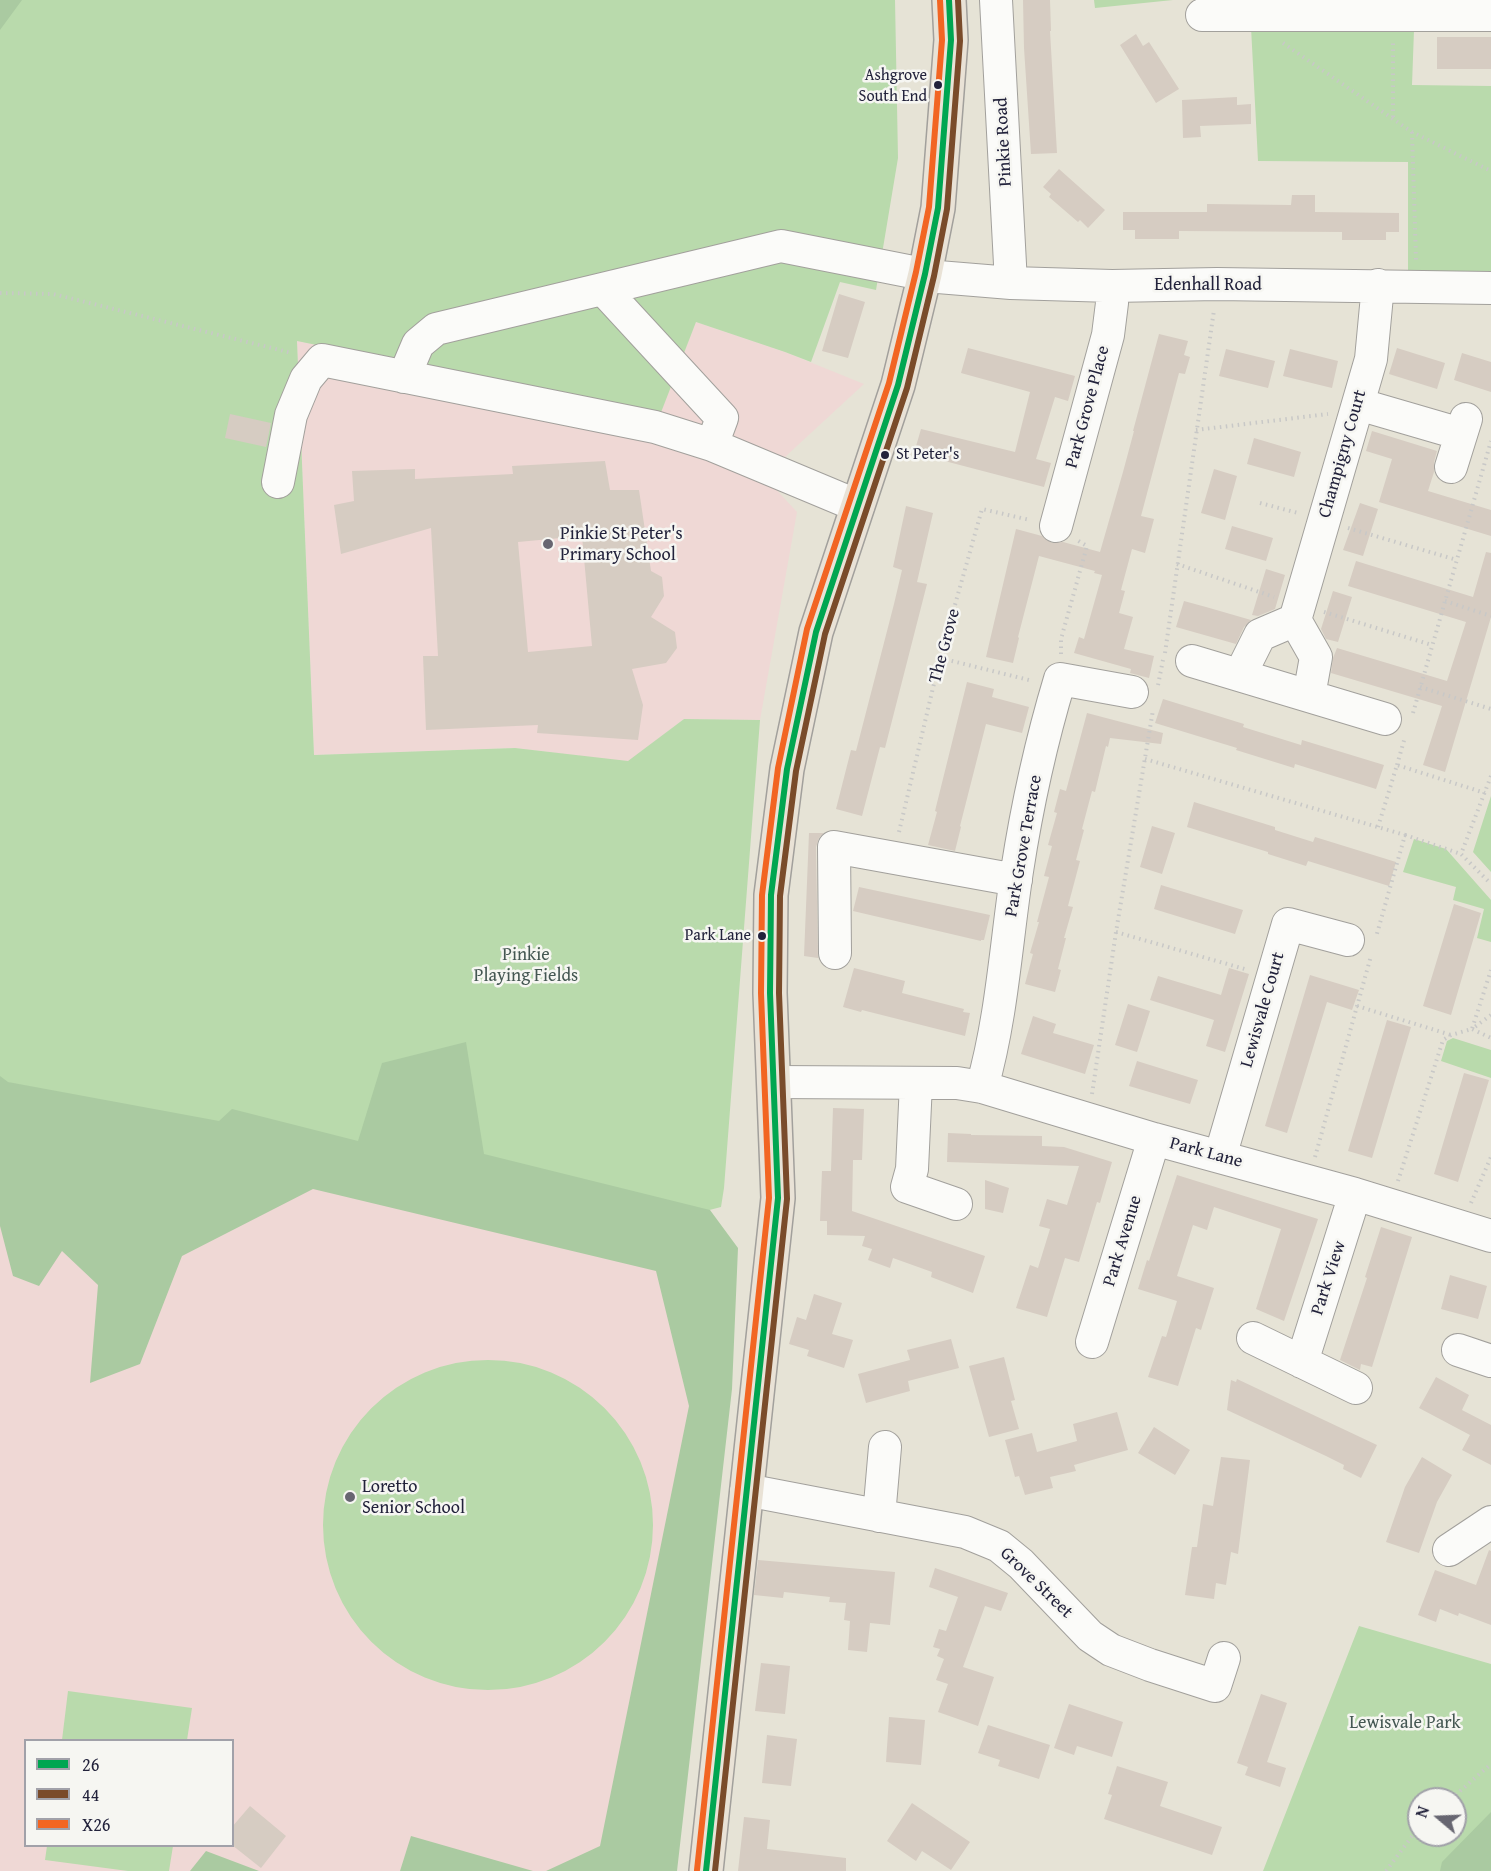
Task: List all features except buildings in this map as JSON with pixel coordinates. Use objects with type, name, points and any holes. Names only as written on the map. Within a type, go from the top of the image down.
[{"type":"main road","points":[[706,1871],[778,1198],[770,993],[771,895],[787,769],[816,632],[898,385],[925,274],[938,208],[951,40],[949,0]]},
{"type":"street","name":"Pinkie Road","points":[[996,0],[1011,283]]},
{"type":"street","points":[[1202,15],[1394,15],[1445,7],[1491,15]]},
{"type":"street","name":"Edenhall Road","points":[[404,377],[418,344],[436,329],[781,246],[952,279],[1011,283],[1112,286],[1217,284],[1491,288]]},
{"type":"street","name":"Park Grove Place","points":[[1056,526],[1108,335],[1112,286]]},
{"type":"street","name":"Champigny Court","points":[[1295,620],[1392,286]]},
{"type":"street","points":[[603,289],[722,418],[712,445]]},
{"type":"street","points":[[278,482],[291,415],[306,380],[322,360],[655,427],[712,445],[858,506]]},
{"type":"street","points":[[1357,407],[1463,426],[1450,467]]},
{"type":"street","points":[[1240,675],[1260,635],[1295,620],[1316,657],[1309,696]]},
{"type":"street","points":[[1192,661],[1402,721]]},
{"type":"street","points":[[1058,683],[1132,692]]},
{"type":"street","name":"Park Grove Terrace","points":[[982,1087],[999,1002],[1016,880],[1042,743],[1058,683]]},
{"type":"street","points":[[835,953],[834,847],[1016,880]]},
{"type":"street","name":"Lewisvale Court","points":[[1220,1157],[1288,924],[1348,940]]},
{"type":"street","name":"Park Lane","points":[[774,1082],[957,1083],[982,1087],[1154,1139],[1355,1194],[1491,1236]]},
{"type":"street","points":[[916,1083],[912,1169],[907,1187],[956,1204]]},
{"type":"street","name":"Park Avenue","points":[[1092,1342],[1154,1139]]},
{"type":"street","name":"Park View","points":[[1302,1362],[1355,1194]]},
{"type":"street","points":[[1254,1338],[1356,1388]]},
{"type":"street","points":[[1458,1350],[1491,1361]]},
{"type":"street","points":[[879,1515],[885,1447]]},
{"type":"street","name":"Grove Street","points":[[746,1492],[762,1493],[965,1532],[999,1546],[1021,1564],[1090,1636],[1110,1650],[1215,1686],[1224,1658]]},
{"type":"street","points":[[1449,1550],[1491,1522]]},
{"type":"path","points":[[1255,15],[1263,30],[1413,132],[1491,171]]},
{"type":"path","points":[[1393,118],[1394,15]]},
{"type":"path","points":[[1392,286],[1405,268],[1416,268],[1413,132]]},
{"type":"path","points":[[0,293],[53,294],[322,360]]},
{"type":"path","points":[[1196,430],[1357,407]]},
{"type":"path","points":[[1378,827],[1397,765],[1402,721],[1420,687],[1491,441]]},
{"type":"path","points":[[1260,503],[1457,560]]},
{"type":"path","name":"The Grove","points":[[893,859],[940,658],[982,508],[1056,526]]},
{"type":"path","points":[[940,658],[1058,683],[1061,639],[1087,546],[1056,526]]},
{"type":"path","points":[[1445,601],[1491,616]]},
{"type":"path","points":[[1420,687],[1491,709]]},
{"type":"path","points":[[1397,765],[1485,793]]},
{"type":"path","points":[[1461,854],[1491,776]]},
{"type":"path","points":[[1405,835],[1461,854],[1491,884]]},
{"type":"path","points":[[1116,932],[1272,977]]},
{"type":"path","points":[[1472,1029],[1491,970]]},
{"type":"path","points":[[1357,1006],[1451,1035]]},
{"type":"path","points":[[1391,1205],[1443,1040],[1451,1035],[1472,1029],[1491,1015]]},
{"type":"path","points":[[1472,1029],[1491,1038]]},
{"type":"path","points":[[1460,1226],[1491,1157]]},
{"type":"path","points":[[1465,1787],[1491,1764]]},
{"type":"path","points":[[1386,1871],[1407,1843]]},
{"type":"shaded area","name":"Pinkie St Peter's Primary School","points":[[696,322],[785,352],[864,384],[785,457],[773,486],[797,512],[760,720],[684,719],[629,762],[515,748],[314,755],[297,341],[659,415]]},
{"type":"shaded area","name":"Loretto Senior School","points":[[0,1081],[727,1253],[658,1871],[0,1871]]},
{"type":"green space","name":"Pinkie Playing Fields","points":[[0,0],[895,0],[898,158],[876,290],[840,282],[811,362],[696,322],[660,415],[297,341],[314,755],[515,748],[628,761],[684,719],[760,720],[721,1207],[690,1215],[0,1081]]},
{"type":"green space","points":[[0,0],[22,0],[0,30]]},
{"type":"green space","points":[[1094,0],[1173,0],[1095,8]]},
{"type":"green space","points":[[1251,27],[1414,30],[1412,85],[1491,86],[1491,276],[1408,275],[1408,162],[1258,161]]},
{"type":"green space","points":[[1491,796],[1491,872],[1473,852]]},
{"type":"green space","points":[[1414,839],[1446,849],[1491,900],[1491,942],[1477,938],[1484,909],[1453,900],[1456,887],[1403,872]]},
{"type":"green space","points":[[1453,1038],[1491,1050],[1491,1078],[1441,1061],[1447,1041]]},
{"type":"green space","points":[[466,1042],[484,1154],[710,1210],[738,1248],[732,1389],[677,1871],[546,1871],[600,1846],[689,1406],[656,1271],[313,1189],[182,1256],[140,1364],[90,1383],[98,1285],[62,1251],[39,1286],[13,1276],[0,1226],[0,1076],[8,1082],[219,1121],[232,1109],[358,1141],[382,1063]]},
{"type":"green space","points":[[472,1360],[504,1360],[536,1367],[566,1379],[593,1397],[616,1420],[626,1433],[641,1462],[650,1493],[653,1525],[650,1557],[634,1603],[616,1630],[593,1653],[566,1671],[536,1683],[504,1690],[472,1690],[440,1683],[410,1671],[383,1653],[360,1630],[342,1603],[330,1573],[323,1541],[323,1509],[330,1477],[342,1447],[360,1420],[383,1397],[410,1379],[440,1367]]},
{"type":"green space","name":"Lewisvale Park","points":[[1359,1626],[1491,1664],[1491,1871],[1263,1871]]},
{"type":"green space","points":[[68,1691],[192,1708],[187,1739],[62,1739]]},
{"type":"green space","points":[[1491,1812],[1491,1871],[1440,1871],[1442,1862],[1457,1847],[1467,1847],[1467,1836]]},
{"type":"green space","points":[[411,1836],[533,1871],[400,1871]]},
{"type":"green space","points":[[47,1847],[173,1847],[169,1871],[128,1871],[45,1860]]},
{"type":"green space","points":[[206,1851],[259,1871],[190,1871]]},
{"type":"transit line","name":"X26","points":[[697,1870],[769,1198],[761,993],[762,895],[778,768],[807,629],[889,383],[916,272],[929,207],[942,40],[940,0]]},
{"type":"transit line","name":"26","points":[[706,1871],[778,1198],[770,993],[771,895],[787,769],[816,632],[898,385],[925,274],[938,208],[951,40],[949,0]]},
{"type":"transit line","name":"44","points":[[715,1871],[787,1199],[779,993],[780,896],[796,771],[825,634],[907,388],[934,276],[947,209],[960,41],[958,0]]},
{"type":"place","name":"Ashgrove South End","points":[[938,85]]},
{"type":"place","name":"St Peter's","points":[[885,455]]},
{"type":"place","name":"Pinkie St Peter's Primary School","points":[[548,544]]},
{"type":"place","name":"Park Lane","points":[[762,936]]},
{"type":"place","name":"Loretto Senior School","points":[[350,1497]]}]
